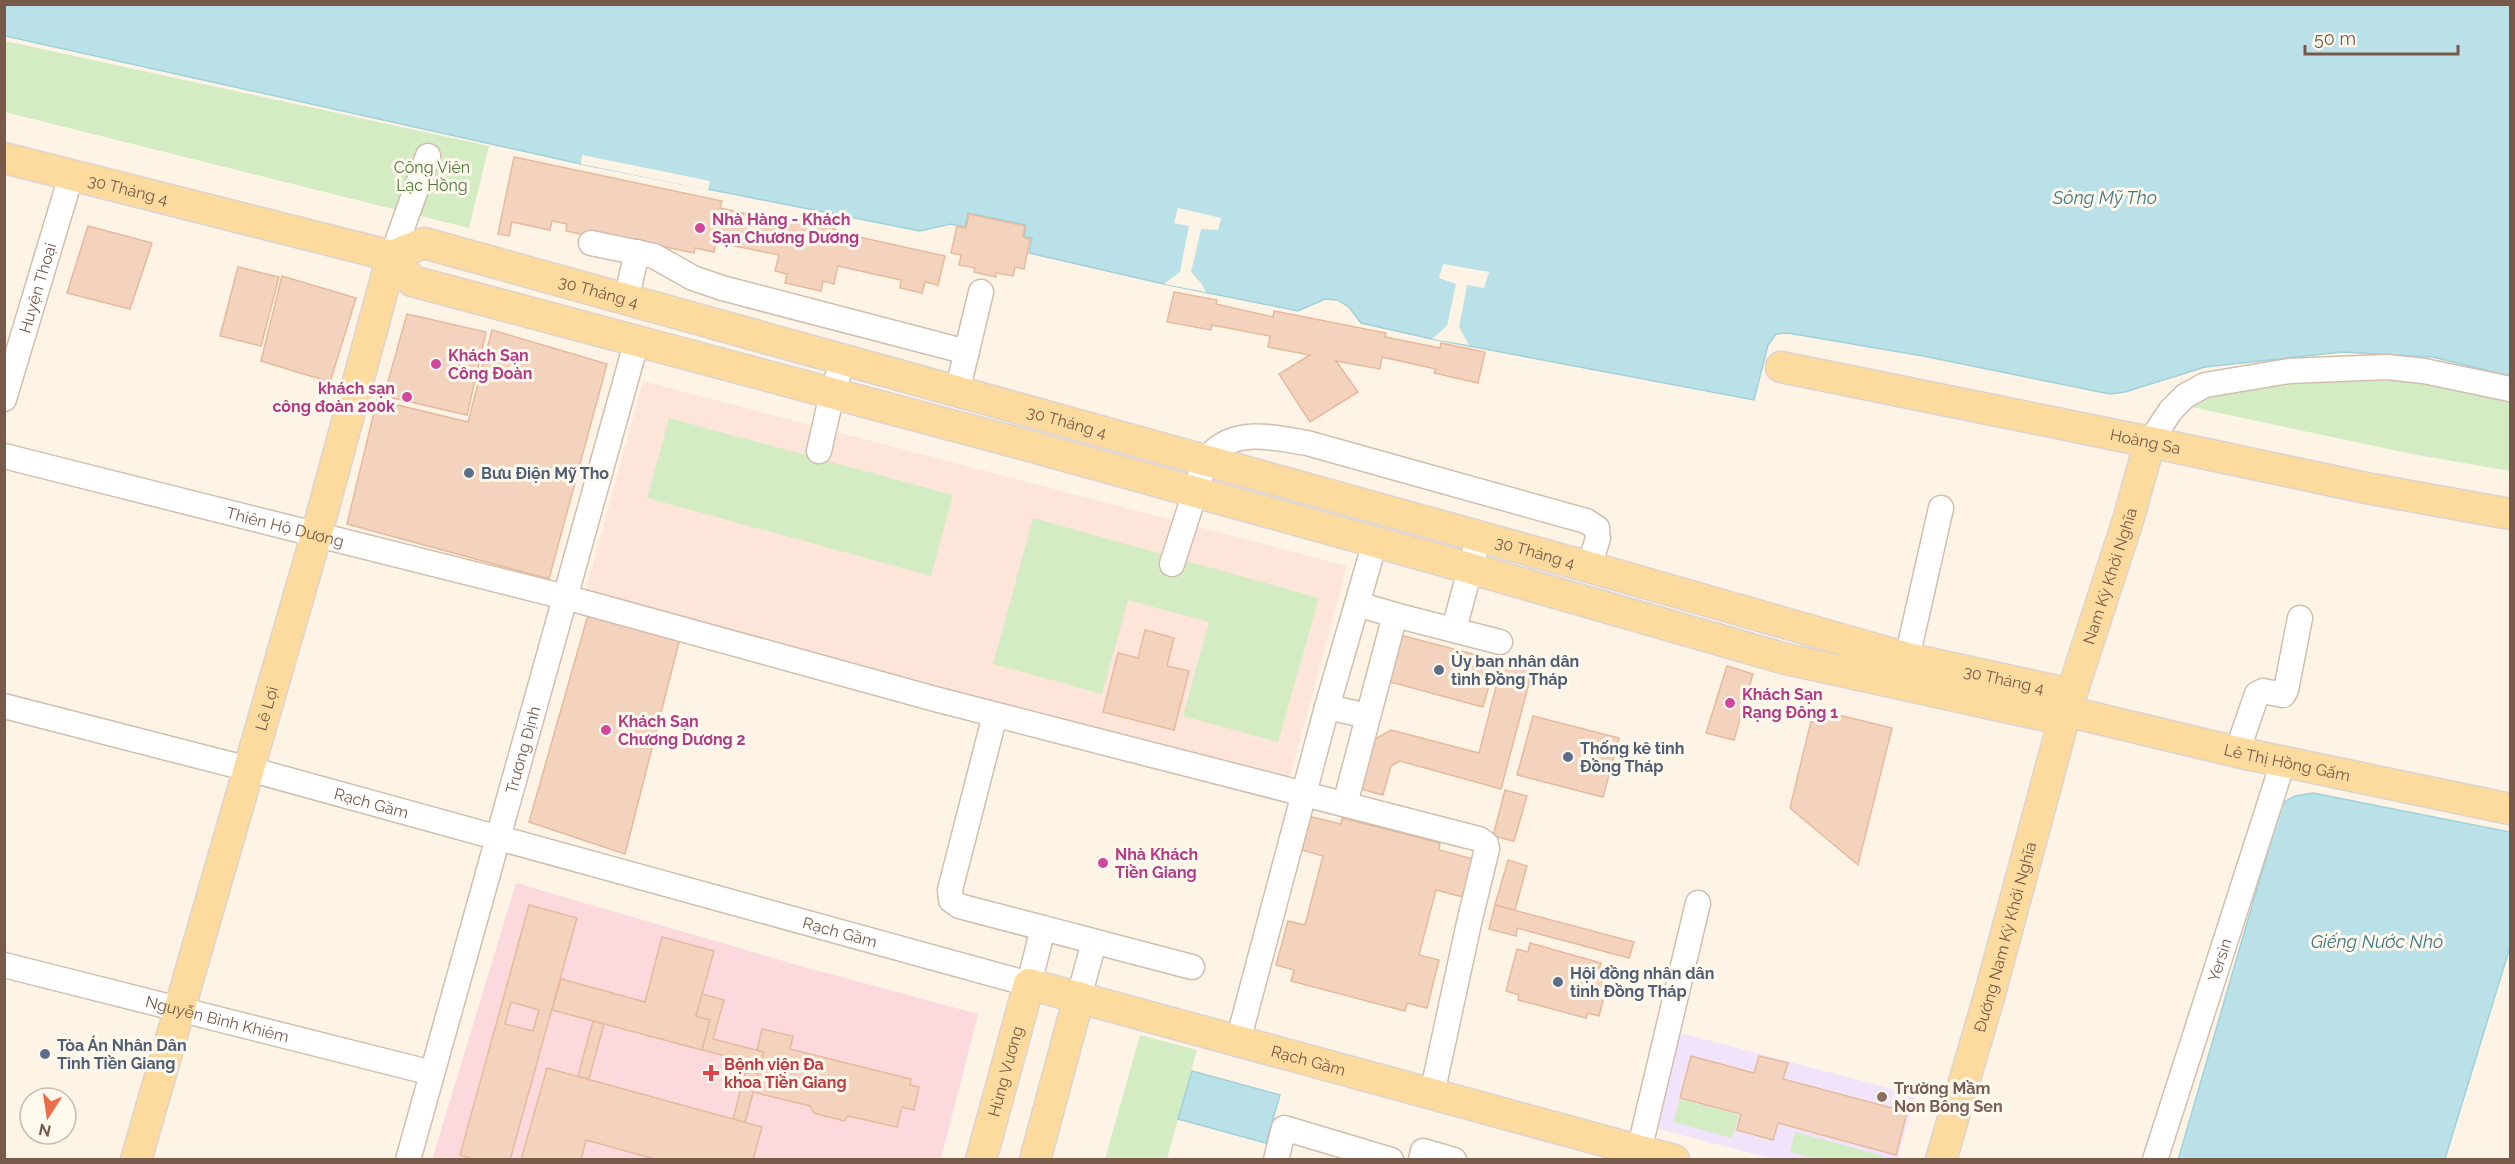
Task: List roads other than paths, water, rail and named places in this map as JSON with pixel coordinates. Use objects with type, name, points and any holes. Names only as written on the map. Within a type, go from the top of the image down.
[{"type":"main road","name":"30 Tháng 4","points":[[4,158],[392,256],[424,243],[1479,536],[1907,658],[2053,690],[2066,711],[2046,716],[1786,659],[1026,445],[412,281],[392,256]]},
{"type":"main road","name":"Lê Lợi","points":[[136,1160],[316,536],[392,256]]},
{"type":"main road","points":[[635,303],[637,340]]},
{"type":"main road","name":"Hoàng Sa","points":[[1781,367],[2366,488],[2511,514]]},
{"type":"main road","name":"Nam Kỳ Khởi Nghĩa","points":[[2066,711],[2151,442]]},
{"type":"main road","points":[[1578,600],[1589,567]]},
{"type":"main road","name":"Lê Thị Hồng Gấm","points":[[2066,711],[2237,752],[2511,809]]},
{"type":"main road","name":"Đường Nam Kỳ Khởi Nghĩa","points":[[1941,1160],[1989,997],[2066,711]]},
{"type":"main road","name":"Rạch Gầm","points":[[1029,984],[1674,1160]]},
{"type":"main road","name":"Hùng Vương","points":[[981,1160],[1029,984]]},
{"type":"main road","points":[[1035,1160],[1079,998]]},
{"type":"street","points":[[392,256],[428,156]]},
{"type":"street","name":"Huyện Thoại","points":[[4,399],[71,176]]},
{"type":"street","points":[[591,243],[654,256],[693,278],[722,288],[967,352]]},
{"type":"street","points":[[635,303],[638,252]]},
{"type":"street","points":[[957,392],[981,292]]},
{"type":"street","points":[[792,346],[802,309]]},
{"type":"street","name":"Trương Định","points":[[408,1160],[637,340]]},
{"type":"street","points":[[819,451],[832,394],[843,360]]},
{"type":"street","points":[[2151,442],[2171,410],[2185,396],[2205,385],[2289,371],[2387,367],[2434,373],[2511,389]]},
{"type":"street","points":[[1026,445],[1035,413]]},
{"type":"street","points":[[1172,564],[1205,461],[1214,448],[1231,440],[1261,435],[1307,443],[1586,521],[1597,528],[1598,538],[1589,567]]},
{"type":"street","name":"Thiên Hộ Dương","points":[[4,456],[566,597],[995,714],[1479,839],[1486,844],[1487,849],[1432,1094]]},
{"type":"street","points":[[1907,658],[1941,508]]},
{"type":"street","points":[[1454,629],[1479,536]]},
{"type":"street","points":[[1238,1041],[1327,706],[1375,542]]},
{"type":"street","points":[[1357,604],[1500,642]]},
{"type":"street","points":[[1345,804],[1395,615]]},
{"type":"street","points":[[2237,752],[2256,694],[2263,691],[2283,695],[2286,690],[2300,618]]},
{"type":"street","points":[[1786,659],[1796,627]]},
{"type":"street","name":"Rạch Gầm","points":[[4,706],[249,769],[1029,984]]},
{"type":"street","points":[[1327,706],[1368,716]]},
{"type":"street","points":[[995,714],[950,890],[951,900],[959,906],[1192,967]]},
{"type":"street","name":"Yersin","points":[[2155,1160],[2283,762]]},
{"type":"street","points":[[1639,1151],[1698,903]]},
{"type":"street","points":[[1029,984],[1043,928]]},
{"type":"street","points":[[1079,998],[1094,942]]},
{"type":"street","name":"Nguyễn Bỉnh Khiêm","points":[[4,965],[432,1073]]},
{"type":"street","points":[[1276,1160],[1284,1128],[1391,1160]]},
{"type":"street","points":[[1420,1160],[1423,1151],[1454,1160]]},
{"type":"water","name":"Sông Mỹ Tho","points":[[5,4],[2510,5],[2510,376],[2433,357],[2342,352],[2205,367],[2125,392],[2110,394],[1923,356],[1788,333],[1776,334],[1768,345],[1754,400],[1432,339],[1361,323],[1349,307],[1338,300],[1325,299],[1298,311],[1164,284],[1029,253],[1032,238],[1024,237],[1026,225],[968,213],[965,227],[950,224],[920,231],[581,164],[5,36]]},
{"type":"water","name":"Giếng Nước Nhỏ","points":[[2313,793],[2510,832],[2510,947],[2445,1159],[2178,1160],[2282,803],[2295,796]]},
{"type":"water","points":[[1192,1071],[1280,1095],[1266,1143],[1178,1119]]},
{"type":"place","name":"Nhà Hàng - Khách Sạn Chương Dương","points":[[700,228]]},
{"type":"place","name":"Khách Sạn Công Đoàn","points":[[436,364]]},
{"type":"place","name":"khách sạn công đoàn 200k","points":[[407,397]]},
{"type":"place","name":"Bưu Điện Mỹ Tho","points":[[469,473]]},
{"type":"place","name":"Ủy ban nhân dân tỉnh Đồng Tháp","points":[[1439,670]]},
{"type":"place","name":"Khách Sạn Rạng Đông 1","points":[[1730,703]]},
{"type":"place","name":"Khách Sạn Chương Dương 2","points":[[606,730]]},
{"type":"place","name":"Thống kê tỉnh Đồng Tháp","points":[[1568,757]]},
{"type":"place","name":"Nhà Khách Tiền Giang","points":[[1103,863]]},
{"type":"place","name":"Hội đồng nhân dân tỉnh Đồng Tháp","points":[[1558,982]]},
{"type":"place","name":"Tòa Án Nhân Dân Tỉnh Tiền Giang","points":[[45,1054]]},
{"type":"place","name":"Bệnh viện Đa khoa Tiền Giang","points":[[711,1073]]},
{"type":"place","name":"Trường Mầm Non Bông Sen","points":[[1882,1097]]},
{"type":"park label","name":"Công Viên Lạc Hồng","points":[[432,176]]}]
